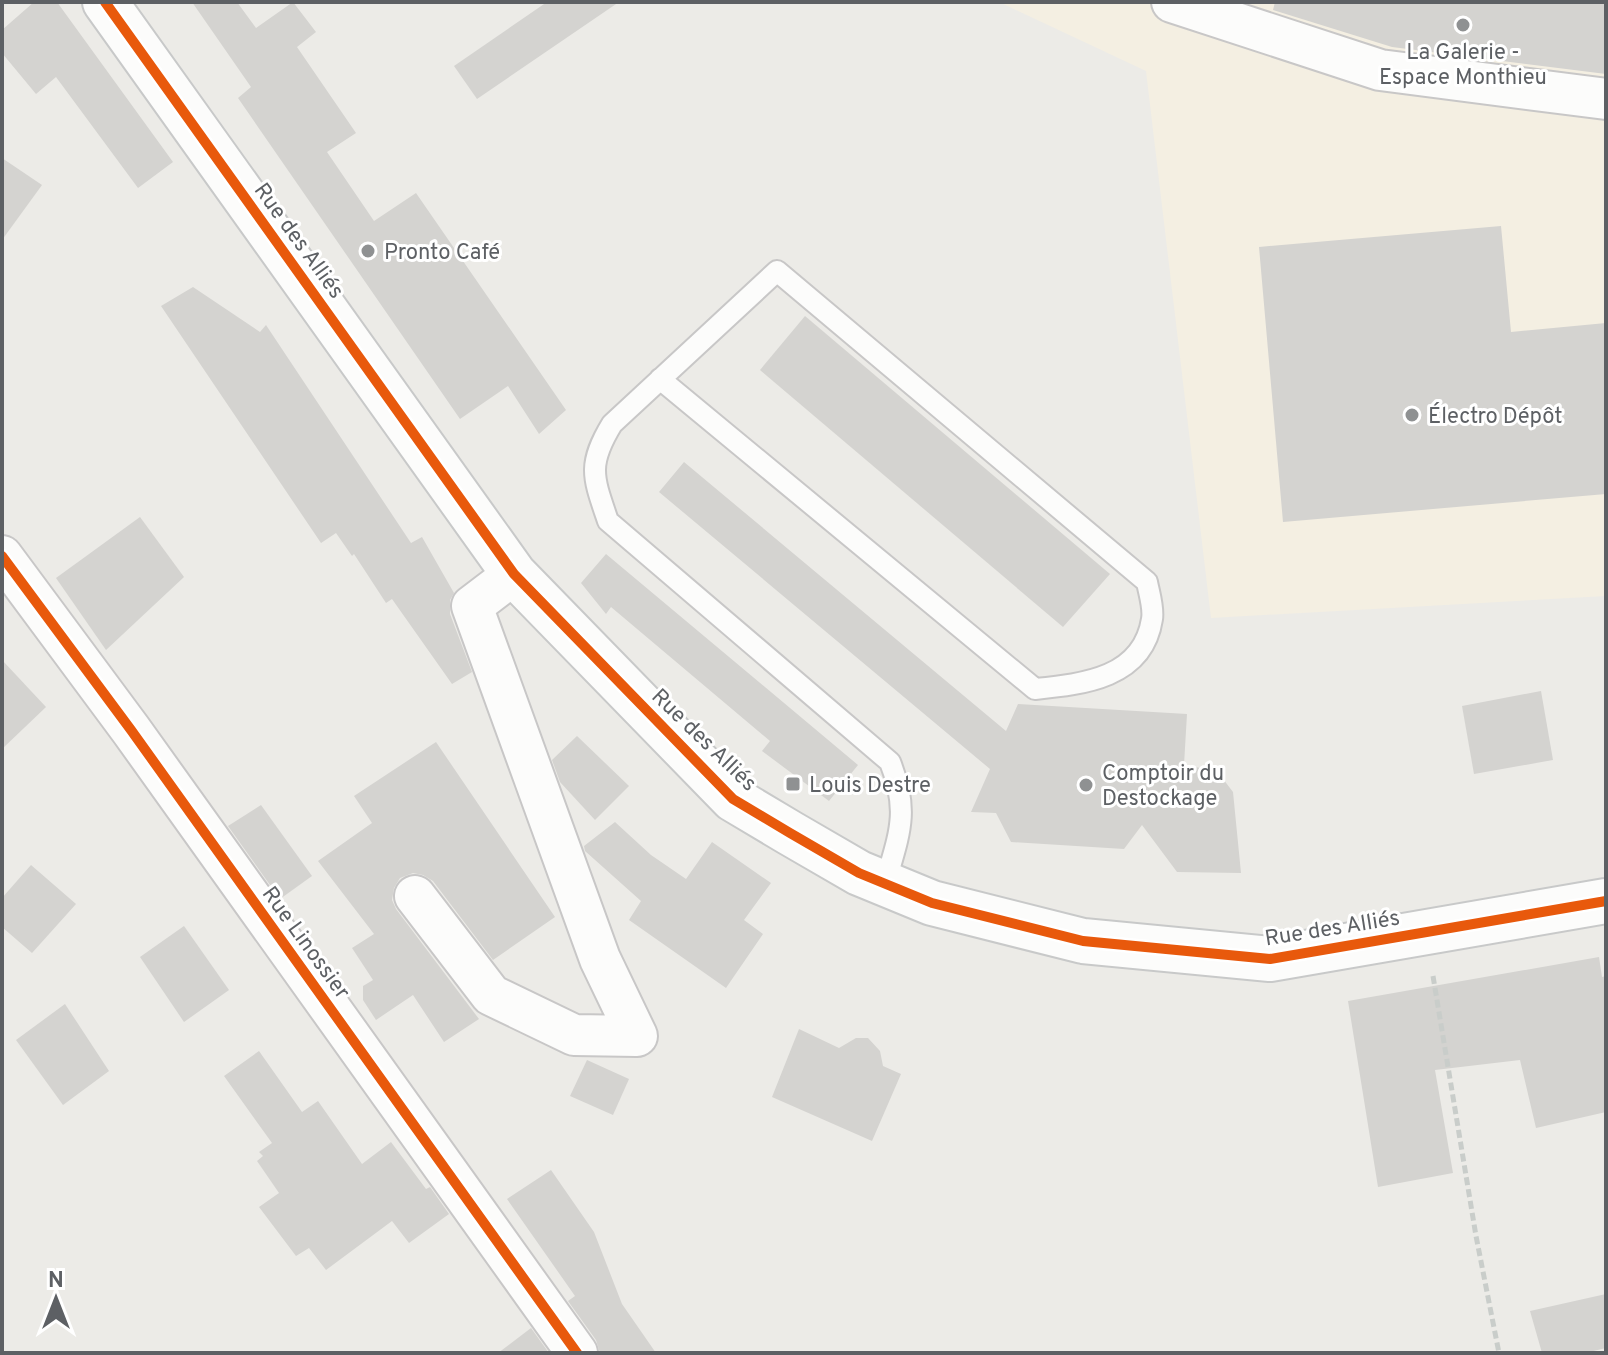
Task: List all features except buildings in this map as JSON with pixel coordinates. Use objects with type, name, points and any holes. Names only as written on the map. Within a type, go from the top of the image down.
[{"type":"street","name":"Rue des Alliés","points":[[105,2],[514,574],[733,799],[859,873],[885,884],[932,903],[1083,941],[1270,959],[1598,902]]},
{"type":"street","points":[[1172,2],[1380,70],[1606,99]]},
{"type":"street","name":"Rue Linossier","points":[[2,556],[131,730],[577,1353]]},
{"type":"street","points":[[415,896],[491,995],[574,1035],[637,1036],[600,959],[472,606],[514,574]]},
{"type":"lane","points":[[660,379],[1035,689],[1081,685],[1119,671],[1143,649],[1153,617],[1147,582],[777,271],[660,379],[612,424],[598,448],[594,478],[608,521],[890,762],[900,787],[903,820],[885,884]]},
{"type":"path","points":[[1426,932],[1476,1236],[1499,1353]]},
{"type":"shaded area","points":[[999,2],[1606,2],[1606,596],[1211,618],[1146,71]]},
{"type":"cycle path","points":[[105,2],[514,574],[733,799],[859,873],[932,903],[1083,941],[1270,959],[1606,901]]},
{"type":"cycle path","points":[[2,556],[131,730],[577,1353]]},
{"type":"place","name":"La Galerie - Espace Monthieu","points":[[1463,25]]},
{"type":"place","name":"Pronto Café","points":[[368,251]]},
{"type":"place","name":"Électro Dépôt","points":[[1412,415]]},
{"type":"place","name":"Louis Destre","points":[[793,784]]},
{"type":"place","name":"Comptoir du Destockage","points":[[1086,785]]}]
